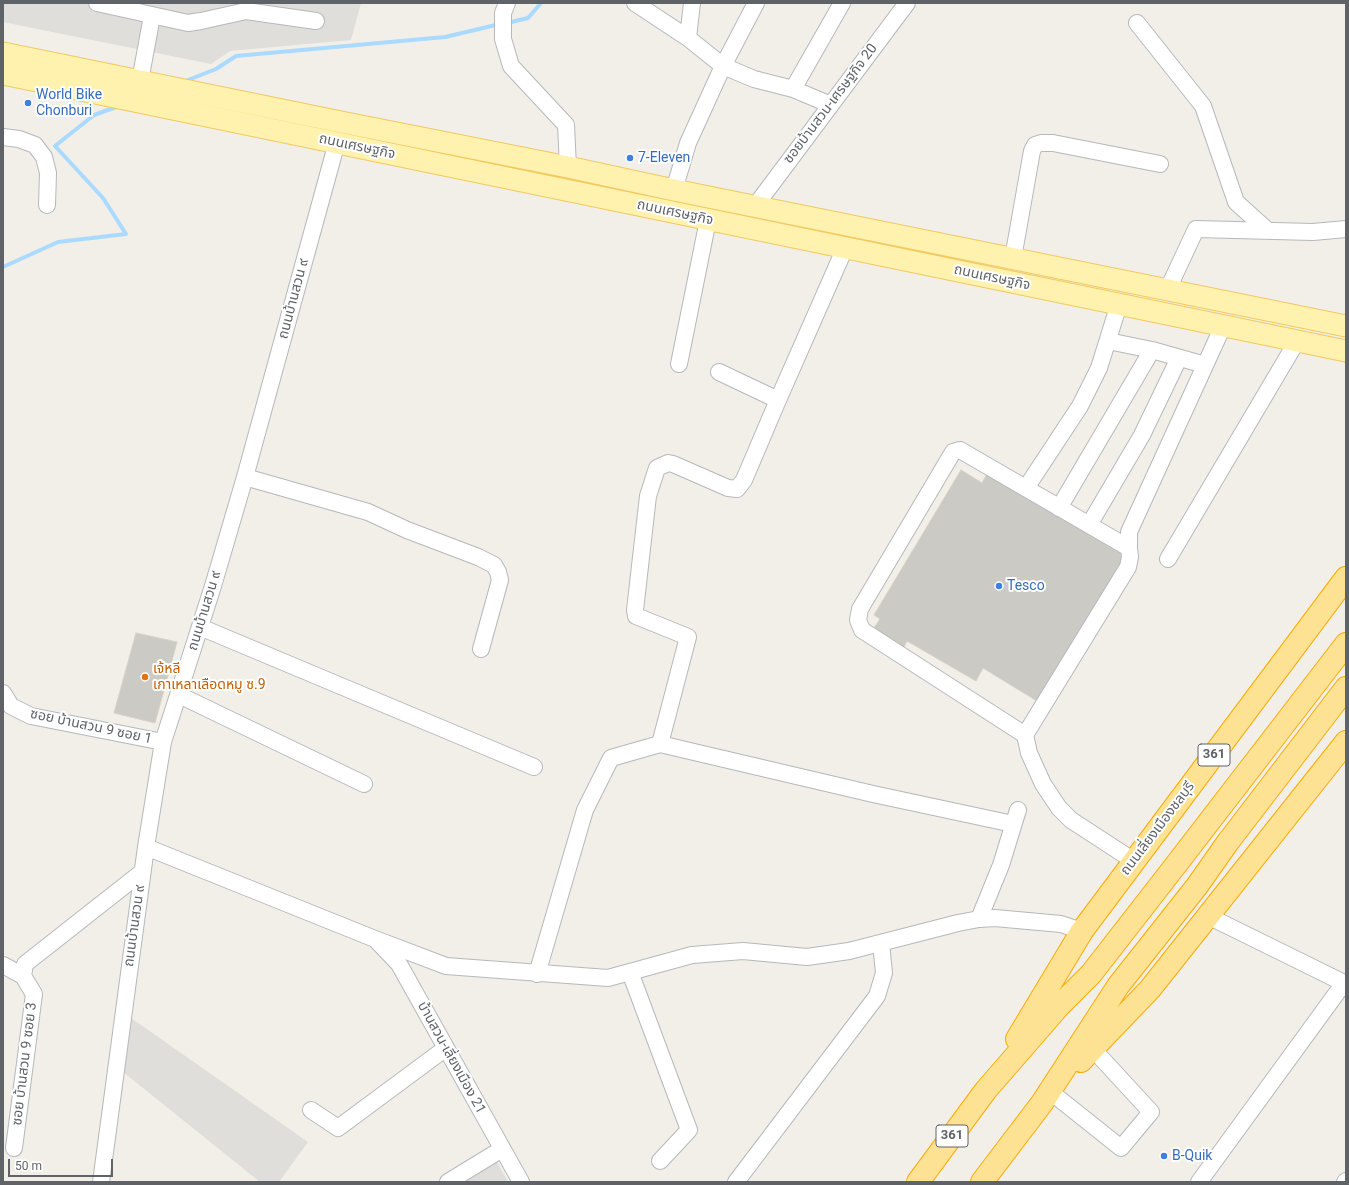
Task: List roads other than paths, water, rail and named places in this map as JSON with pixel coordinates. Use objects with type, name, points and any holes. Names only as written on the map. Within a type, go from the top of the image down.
[{"type":"highway","name":"ถนนเลี่ยงเมืองชลบุรี","points":[[986,1090],[1082,930],[1346,578]]},
{"type":"highway","name":"ถนนเลี่ยงเมืองชลบุรี","points":[[918,1182],[986,1090],[1059,1006],[1091,974],[1346,644]]},
{"type":"highway","points":[[982,1182],[1047,1098],[1118,986],[1197,886],[1228,842],[1346,688]]},
{"type":"highway","points":[[1047,1098],[1150,989],[1346,742]]},
{"type":"main road","name":"ถนนเศรษฐกิจ","points":[[3,53],[205,94],[339,132],[708,220],[1346,351]]},
{"type":"main road","name":"ถนนเศรษฐกิจ","points":[[3,74],[173,109],[339,132],[568,167],[674,190],[756,205],[1346,326]]},
{"type":"main road","points":[[1008,282],[1013,258]]},
{"type":"street","points":[[97,3],[188,23],[201,22],[246,11],[316,20]]},
{"type":"street","points":[[635,3],[688,38],[724,66],[754,79],[793,89],[831,105]]},
{"type":"street","points":[[688,38],[692,3]]},
{"type":"street","points":[[674,190],[688,143],[724,66],[756,3]]},
{"type":"street","points":[[793,89],[842,3]]},
{"type":"street","name":"ซอยบ้านสวน-เศรษฐกิจ 20","points":[[756,205],[907,3]]},
{"type":"street","points":[[505,8],[503,39],[511,66],[566,125],[568,167]]},
{"type":"street","points":[[140,81],[152,16]]},
{"type":"street","points":[[1137,23],[1203,106],[1236,202],[1268,231]]},
{"type":"street","name":"ถนนบ้านสวน ๙","points":[[101,1182],[142,872],[163,742],[179,696],[245,477],[339,132]]},
{"type":"street","points":[[3,137],[19,139],[35,145],[44,157],[48,173],[47,205]]},
{"type":"street","points":[[1013,258],[1032,151],[1035,145],[1041,143],[1053,143],[1160,164]]},
{"type":"street","points":[[679,364],[708,220]]},
{"type":"street","points":[[1168,289],[1196,229],[1313,232],[1346,229]]},
{"type":"street","points":[[660,744],[688,637],[636,616],[635,610],[648,496],[658,468],[668,463],[673,464],[728,488],[737,489],[744,480],[845,248]]},
{"type":"street","points":[[1026,488],[1080,406],[1099,368],[1120,304]]},
{"type":"street","points":[[1134,861],[1071,820],[1059,808],[1044,784],[1029,753],[1025,735],[1128,567],[1130,558],[1129,532],[1223,326]]},
{"type":"street","points":[[1108,341],[1152,350],[1205,365]]},
{"type":"street","points":[[1168,559],[1297,341]]},
{"type":"street","points":[[1059,508],[1152,350]]},
{"type":"street","points":[[1090,525],[1142,435],[1180,358]]},
{"type":"street","points":[[719,372],[778,400]]},
{"type":"street","points":[[1025,735],[862,630],[858,620],[860,609],[953,452],[960,450],[1129,548]]},
{"type":"street","points":[[245,477],[368,512],[407,530],[478,557],[494,566],[498,572],[500,580],[481,649]]},
{"type":"street","points":[[200,627],[534,767]]},
{"type":"street","name":"ซอย บ้านสวน 9 ซอย 1","points":[[3,693],[11,706],[31,716],[163,742]]},
{"type":"street","points":[[179,696],[364,784]]},
{"type":"street","points":[[537,974],[585,810],[611,758],[660,744],[865,792],[1016,817],[1001,865],[979,920]]},
{"type":"street","points":[[146,847],[446,966],[537,974],[608,978],[692,955],[744,951],[807,957],[849,951],[958,923],[995,918],[1061,924],[1082,930]]},
{"type":"street","points":[[3,965],[23,976],[25,964],[142,872]]},
{"type":"street","points":[[1199,1182],[1345,983],[1208,916]]},
{"type":"street","name":"บ้านสวน-เลี่ยงเมือง 21","points":[[375,939],[400,964],[521,1182]]},
{"type":"street","points":[[736,1182],[877,996],[884,973],[881,943]]},
{"type":"street","points":[[630,972],[689,1130],[660,1162]]},
{"type":"street","name":"ซอย บ้านสวน 9 ซอย 3","points":[[14,1148],[34,994],[23,976]]},
{"type":"street","points":[[311,1110],[338,1128],[446,1048]]},
{"type":"street","points":[[1047,1098],[1121,1148],[1151,1112],[1094,1049]]},
{"type":"street","points":[[448,1182],[502,1149]]},
{"type":"waterway","points":[[507,23],[528,18],[541,3]]},
{"type":"waterway","points":[[183,82],[216,69],[236,56],[445,37],[500,24]]},
{"type":"waterway","points":[[3,267],[58,242],[126,234],[103,198],[55,146],[94,115],[119,106]]},
{"type":"place","name":"World Bike Chonburi","points":[[28,103]]},
{"type":"place","name":"7-Eleven","points":[[630,158]]},
{"type":"place","name":"Tesco","points":[[999,586]]},
{"type":"place","name":"เจ้หลี เกาเหลาเลือดหมู ซ.9","points":[[145,677]]},
{"type":"place","name":"B-Quik","points":[[1164,1156]]}]
